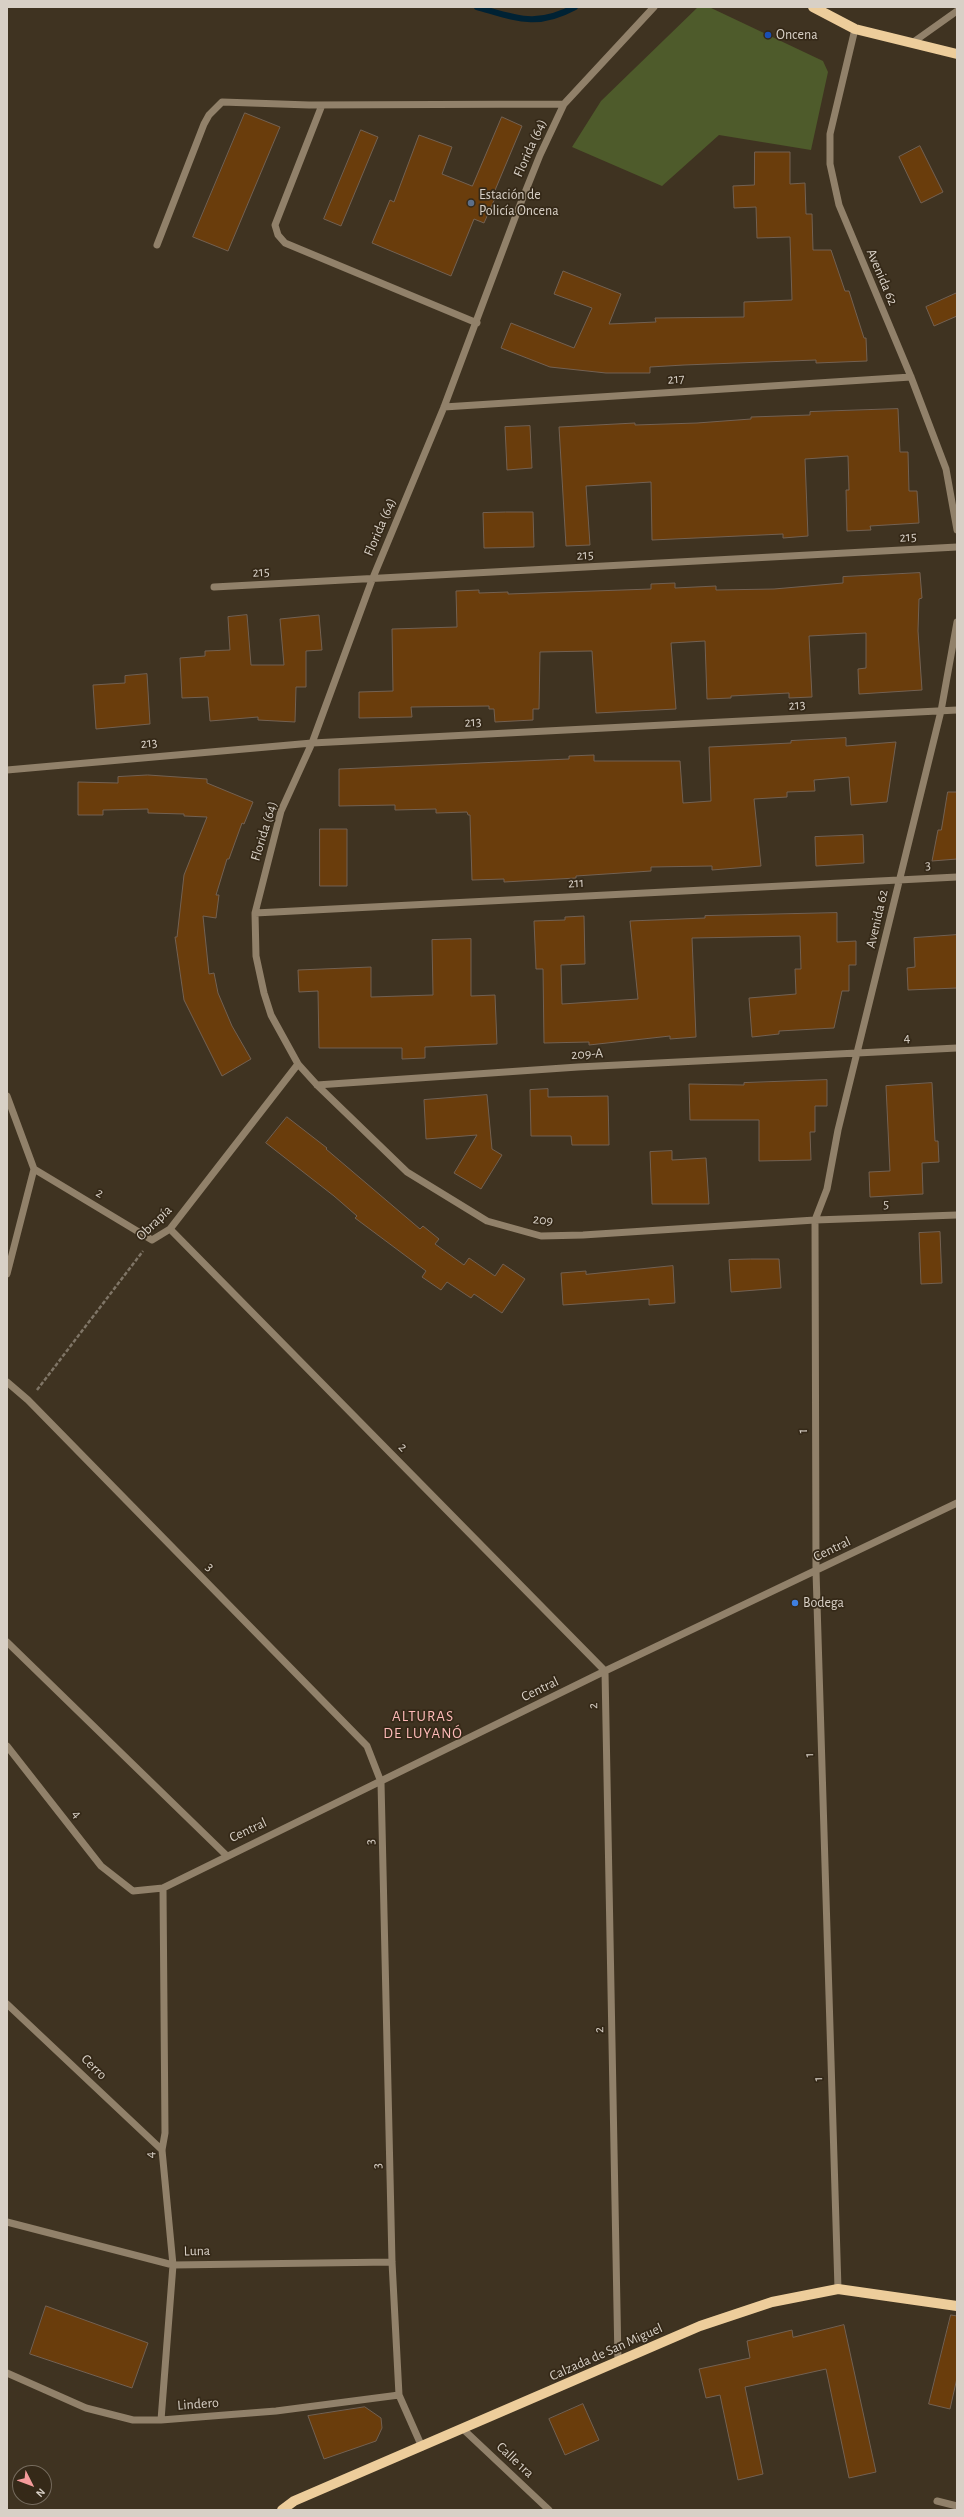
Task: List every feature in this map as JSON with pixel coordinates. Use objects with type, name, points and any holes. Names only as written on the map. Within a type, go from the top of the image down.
[{"type":"main road","points":[[813,7],[855,29],[957,54]]},
{"type":"main road","name":"Calzada de San Miguel","points":[[282,2510],[294,2501],[464,2430],[700,2326],[772,2302],[838,2289],[957,2306]]},
{"type":"street","name":"Florida (64)","points":[[317,1085],[298,1064],[271,1015],[264,993],[256,956],[255,913],[281,812],[312,743],[372,580],[444,407],[540,155],[564,104],[654,7]]},
{"type":"street","points":[[912,43],[957,11]]},
{"type":"street","name":"Avenida 62","points":[[855,29],[830,134],[830,164],[841,212],[911,377],[946,469],[957,530]]},
{"type":"street","points":[[158,245],[204,124],[209,115],[222,102],[322,105],[564,104]]},
{"type":"street","points":[[322,105],[275,225],[278,235],[285,243],[477,323]]},
{"type":"street","name":"217","points":[[444,407],[911,377]]},
{"type":"street","name":"215","points":[[214,587],[372,580],[957,547]]},
{"type":"street","name":"Avenida 62","points":[[815,1220],[827,1189],[838,1130],[859,1053],[941,711],[957,622]]},
{"type":"street","points":[[941,711],[957,710]]},
{"type":"street","name":"213","points":[[7,770],[312,743],[941,711]]},
{"type":"street","name":"3","points":[[900,880],[957,877]]},
{"type":"street","name":"211","points":[[255,913],[900,880]]},
{"type":"street","name":"4","points":[[859,1053],[957,1048]]},
{"type":"street","name":"209-A","points":[[317,1085],[578,1067],[859,1053]]},
{"type":"street","name":"Obrapía","points":[[152,1240],[170,1229],[298,1064]]},
{"type":"street","name":"209","points":[[317,1085],[407,1172],[487,1221],[541,1236],[815,1220]]},
{"type":"street","points":[[7,1096],[34,1169],[7,1274]]},
{"type":"street","name":"2","points":[[34,1169],[152,1240]]},
{"type":"street","name":"5","points":[[815,1220],[957,1215]]},
{"type":"street","name":"1","points":[[815,1220],[816,1571],[838,2289]]},
{"type":"street","name":"2","points":[[170,1229],[605,1671],[618,2361]]},
{"type":"street","name":"3","points":[[7,1382],[28,1400],[367,1746],[381,1782],[392,2262],[399,2395],[422,2447]]},
{"type":"street","name":"Central","points":[[133,1891],[163,1888],[226,1855],[381,1782],[605,1671],[957,1503]]},
{"type":"street","points":[[7,1642],[226,1855]]},
{"type":"street","name":"4","points":[[7,1746],[101,1866],[133,1891]]},
{"type":"street","name":"4","points":[[161,2420],[173,2265],[162,2150],[165,2133],[163,1888]]},
{"type":"street","name":"Cerro","points":[[7,2004],[162,2150]]},
{"type":"street","name":"Luna","points":[[7,2222],[173,2265],[392,2262]]},
{"type":"street","name":"Lindero","points":[[7,2373],[86,2408],[133,2420],[161,2420],[276,2411],[399,2395]]},
{"type":"street","name":"Calle 1ra","points":[[464,2430],[549,2510]]},
{"type":"street","points":[[937,2501],[957,2506]]},
{"type":"path","name":"Obrapía","points":[[28,1400],[152,1240]]},
{"type":"green space","points":[[698,7],[709,7],[823,61],[828,72],[811,150],[719,135],[662,186],[572,147],[601,101]]},
{"type":"building","points":[[245,113],[280,127],[228,251],[193,237]]},
{"type":"building","points":[[502,117],[522,126],[493,195],[496,196],[484,223],[474,219],[451,276],[372,243],[390,200],[394,202],[419,135],[452,147],[442,174],[472,186]]},
{"type":"building","points":[[361,130],[378,137],[341,226],[324,219]]},
{"type":"building","points":[[920,146],[943,192],[921,203],[899,157]]},
{"type":"building","points":[[755,152],[790,152],[790,184],[805,183],[806,214],[812,214],[813,250],[831,250],[845,291],[849,291],[864,338],[866,338],[867,361],[816,363],[816,360],[684,365],[650,367],[650,373],[606,373],[550,367],[501,348],[511,323],[574,348],[592,308],[554,294],[563,271],[621,294],[609,324],[656,322],[655,318],[744,317],[744,302],[792,300],[790,237],[757,238],[756,207],[734,208],[733,186],[754,185]]},
{"type":"building","points":[[957,293],[957,316],[934,326],[926,307]]},
{"type":"building","points":[[898,409],[900,452],[908,452],[909,491],[917,491],[919,523],[870,526],[871,530],[847,531],[846,490],[849,490],[848,456],[805,459],[808,536],[783,538],[783,534],[652,540],[651,482],[586,486],[590,545],[566,546],[559,427],[635,423],[635,425],[697,423],[751,419],[751,417],[810,415],[810,412]]},
{"type":"building","points":[[530,426],[532,468],[507,470],[505,427]]},
{"type":"building","points":[[533,512],[534,547],[484,548],[483,513]]},
{"type":"building","points":[[920,573],[922,598],[919,599],[918,631],[922,690],[859,694],[858,669],[866,668],[866,633],[809,636],[812,697],[789,698],[789,693],[731,696],[731,698],[707,699],[705,641],[671,643],[676,709],[596,713],[592,651],[540,652],[539,709],[533,709],[533,720],[495,722],[494,709],[489,709],[489,706],[411,707],[412,717],[359,718],[359,692],[393,691],[392,629],[457,627],[456,591],[479,590],[479,593],[508,592],[508,594],[651,589],[651,584],[675,583],[675,588],[716,586],[716,590],[774,589],[843,583],[843,577]]},
{"type":"building","points":[[247,615],[251,665],[284,665],[280,619],[319,615],[322,650],[306,651],[306,687],[296,687],[295,722],[258,720],[258,717],[210,721],[208,697],[182,698],[180,658],[205,656],[205,651],[230,650],[228,617]]},
{"type":"building","points":[[147,674],[150,724],[96,729],[93,685],[125,683],[125,676]]},
{"type":"building","points":[[846,738],[846,746],[896,742],[887,802],[851,805],[849,777],[814,780],[815,791],[787,792],[787,797],[754,799],[761,866],[712,870],[712,866],[651,867],[651,871],[576,876],[576,878],[504,882],[504,879],[472,880],[470,815],[468,815],[467,812],[436,813],[436,809],[395,810],[395,805],[339,806],[339,769],[569,759],[569,756],[594,755],[594,761],[680,761],[683,803],[711,801],[709,747],[791,743],[791,741]]},
{"type":"building","points":[[148,775],[207,779],[207,783],[253,802],[244,824],[242,823],[229,859],[227,859],[216,895],[219,895],[216,918],[203,916],[209,974],[214,973],[218,993],[232,1026],[251,1059],[222,1076],[184,1000],[175,937],[177,937],[184,875],[207,817],[184,816],[184,814],[148,813],[148,809],[103,810],[103,815],[78,815],[78,782],[118,783],[118,777]]},
{"type":"building","points":[[948,792],[957,792],[957,859],[932,861],[938,830],[941,830]]},
{"type":"building","points":[[320,829],[347,829],[347,886],[320,886]]},
{"type":"building","points":[[863,835],[864,863],[816,866],[815,837]]},
{"type":"building","points":[[837,913],[837,942],[856,941],[856,965],[849,965],[849,991],[842,991],[834,1028],[779,1031],[779,1034],[752,1037],[749,998],[796,994],[795,969],[801,969],[800,936],[692,938],[696,1037],[670,1039],[670,1036],[589,1045],[589,1042],[544,1043],[543,969],[536,969],[534,921],[565,920],[565,917],[584,916],[585,964],[561,965],[562,1004],[638,999],[630,921],[705,918],[705,916]]},
{"type":"building","points":[[957,935],[957,988],[908,990],[907,968],[915,967],[914,938]]},
{"type":"building","points":[[471,939],[471,996],[495,995],[497,1044],[425,1047],[425,1058],[402,1059],[402,1048],[319,1048],[318,991],[299,992],[298,970],[371,967],[371,997],[433,995],[432,940]]},
{"type":"building","points":[[827,1080],[827,1106],[815,1106],[815,1132],[810,1132],[811,1160],[759,1161],[759,1120],[690,1120],[689,1084],[744,1085],[744,1083]]},
{"type":"building","points":[[932,1083],[935,1141],[938,1141],[939,1162],[922,1163],[923,1194],[870,1197],[869,1172],[890,1171],[886,1086]]},
{"type":"building","points":[[548,1089],[548,1097],[608,1096],[609,1145],[572,1145],[571,1136],[531,1136],[530,1090]]},
{"type":"building","points":[[487,1095],[492,1149],[502,1155],[481,1189],[454,1173],[477,1135],[426,1139],[424,1100]]},
{"type":"building","points":[[287,1117],[327,1148],[326,1149],[420,1229],[423,1226],[439,1239],[435,1244],[464,1265],[469,1258],[495,1276],[503,1264],[525,1279],[502,1313],[474,1294],[471,1298],[447,1282],[441,1290],[422,1277],[426,1271],[355,1218],[357,1216],[334,1196],[266,1143]]},
{"type":"building","points":[[672,1151],[672,1160],[706,1158],[709,1204],[652,1204],[650,1152]]},
{"type":"building","points":[[940,1232],[942,1283],[921,1284],[919,1233]]},
{"type":"building","points":[[779,1259],[781,1288],[731,1292],[729,1260]]},
{"type":"building","points":[[673,1266],[675,1303],[649,1305],[649,1299],[563,1305],[561,1273],[586,1271],[586,1274]]},
{"type":"building","points":[[46,2306],[148,2343],[132,2388],[30,2354]]},
{"type":"building","points":[[951,2315],[957,2316],[957,2378],[950,2409],[929,2404]]},
{"type":"building","points":[[844,2325],[876,2472],[849,2478],[826,2369],[745,2387],[763,2474],[738,2480],[720,2395],[706,2398],[699,2369],[750,2358],[747,2341],[792,2330],[793,2337]]},
{"type":"building","points":[[583,2404],[599,2440],[565,2455],[549,2419]]},
{"type":"building","points":[[365,2407],[381,2418],[382,2428],[376,2441],[324,2459],[308,2416]]},
{"type":"waterway","points":[[477,7],[503,15],[526,19],[549,17],[575,7]]},
{"type":"place","name":"Oncena","points":[[768,35]]},
{"type":"place","name":"Estación de Policía Oncena","points":[[471,203]]},
{"type":"place","name":"Bodega","points":[[795,1603]]},
{"type":"district","name":"ALTURAS DE LUYANÓ","points":[[423,1724]]}]
